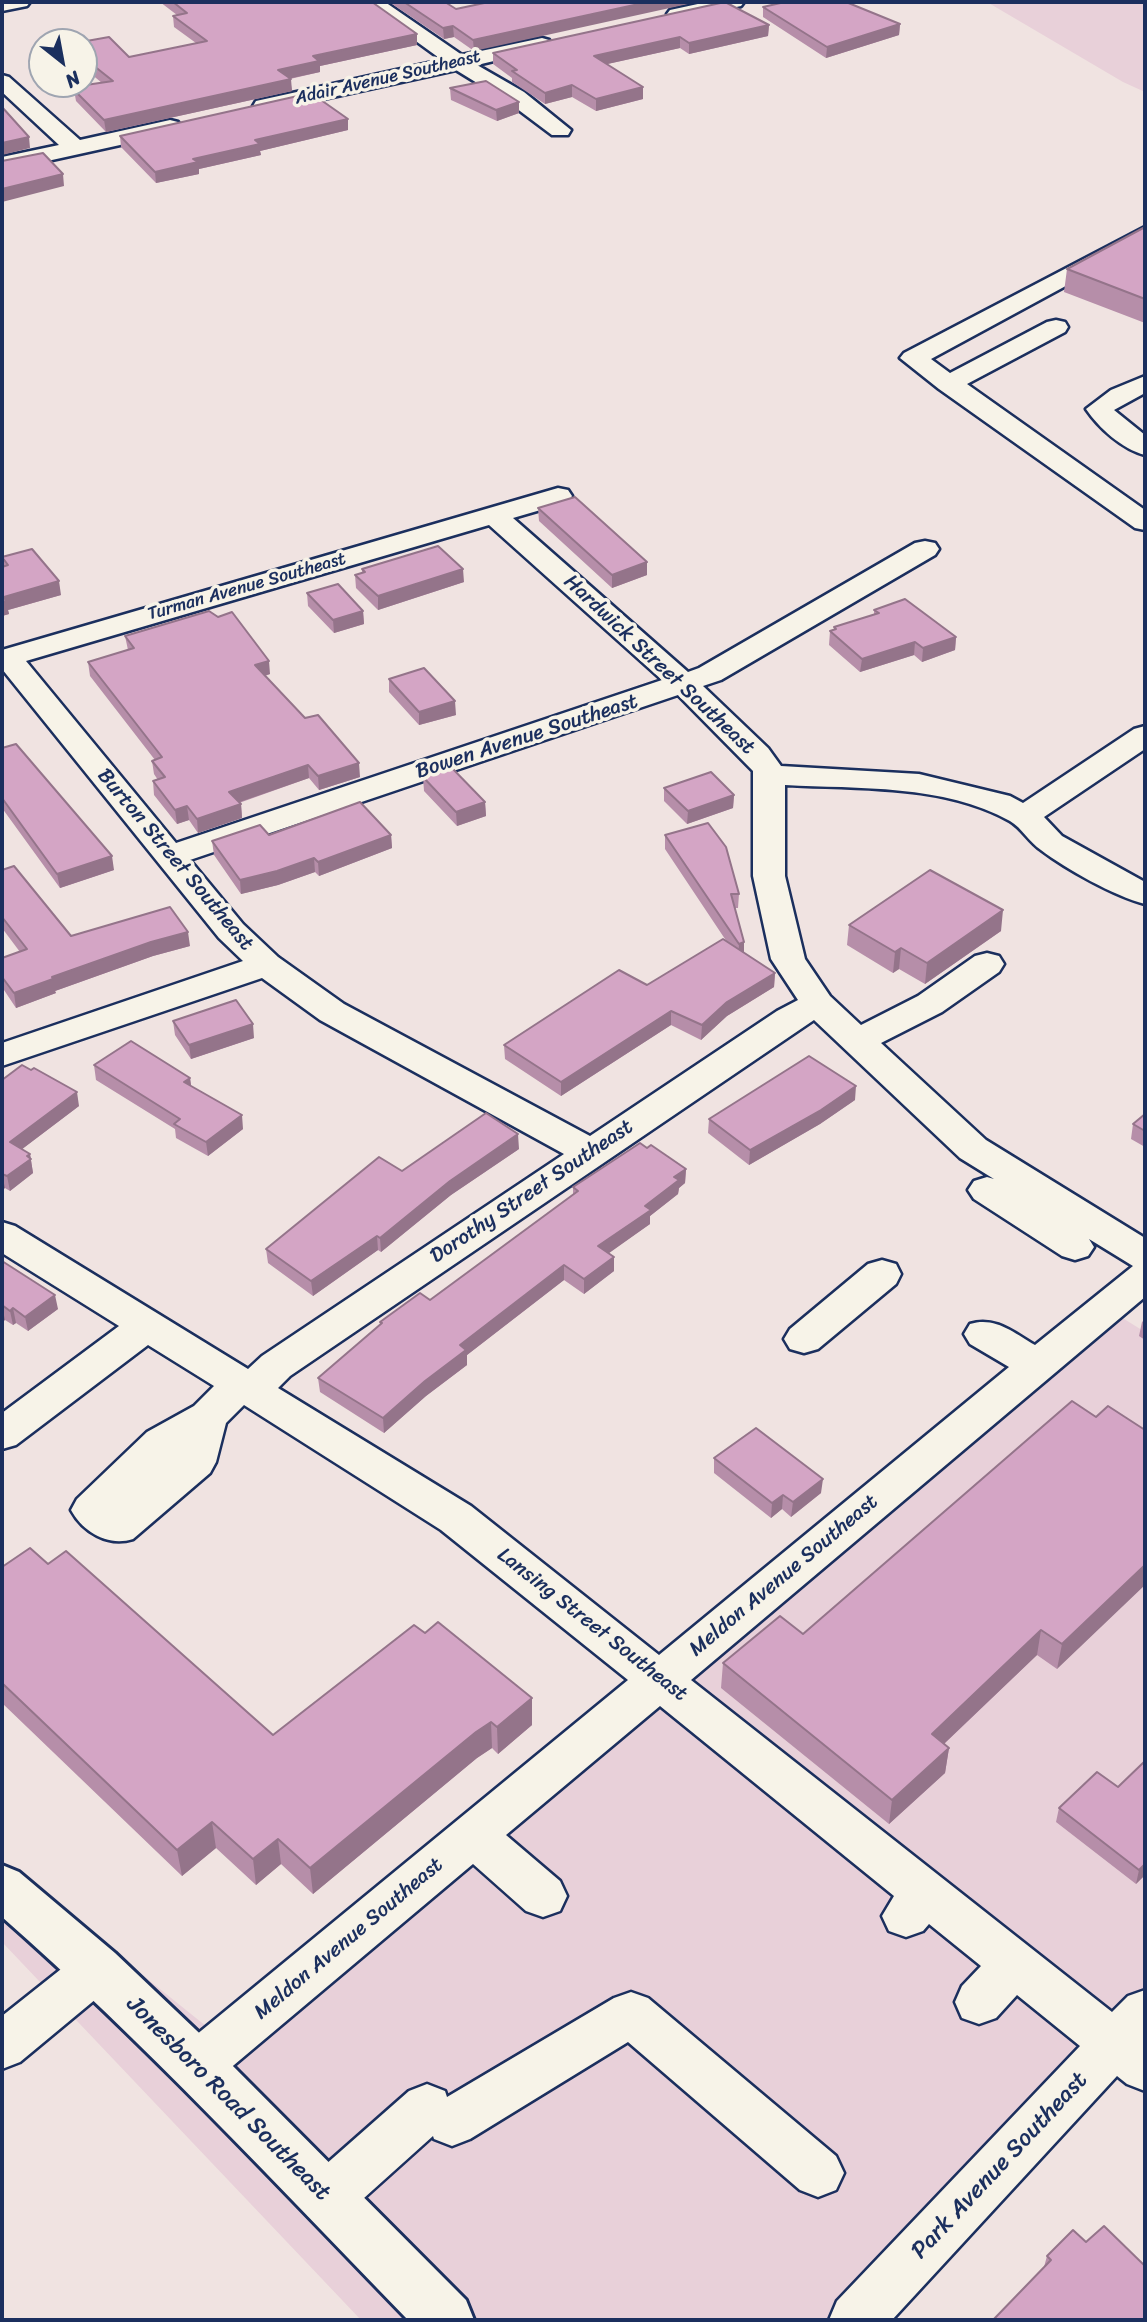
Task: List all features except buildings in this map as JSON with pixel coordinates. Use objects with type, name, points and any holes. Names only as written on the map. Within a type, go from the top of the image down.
[{"type":"main road","name":"Jonesboro Road Southeast","points":[[2,1887],[97,1969],[197,2065],[446,2320]]},
{"type":"street","points":[[2,5],[20,2]]},
{"type":"street","points":[[372,2],[458,62],[516,97],[560,130]]},
{"type":"street","points":[[656,19],[734,2]]},
{"type":"street","name":"Adair Avenue Southeast","points":[[240,111],[564,39]]},
{"type":"street","points":[[2,81],[76,148]]},
{"type":"street","points":[[2,164],[186,123]]},
{"type":"street","points":[[1145,234],[913,358],[1145,522]]},
{"type":"street","points":[[948,384],[1056,327]]},
{"type":"street","points":[[1145,384],[1120,395],[1099,409],[1113,425],[1145,447]]},
{"type":"street","points":[[1120,395],[1145,405]]},
{"type":"street","name":"Turman Avenue Southeast","points":[[5,658],[558,496]]},
{"type":"street","name":"Hardwick Street Southeast","points":[[493,514],[684,684],[757,755],[769,771],[769,877],[789,959],[818,1004],[1042,1210],[1145,1256]]},
{"type":"street","name":"Bowen Avenue Southeast","points":[[169,856],[709,674],[925,550]]},
{"type":"street","name":"Burton Street Southeast","points":[[5,658],[231,931],[266,965],[331,1012],[591,1153]]},
{"type":"street","points":[[1025,816],[1145,735]]},
{"type":"street","points":[[768,775],[919,783],[999,803],[1025,816],[1051,843],[1122,884],[1145,894]]},
{"type":"street","points":[[858,1041],[930,1004],[986,964]]},
{"type":"street","points":[[2,1055],[266,965]]},
{"type":"street","name":"Dorothy Street Southeast","points":[[105,1518],[195,1462],[208,1417],[247,1386],[789,1019],[818,1004]]},
{"type":"street","points":[[987,1190],[1042,1210],[1075,1247]]},
{"type":"street","name":"Lansing Street Southeast","points":[[2,1235],[456,1517],[661,1679],[829,1833],[917,1905],[1015,1963],[1135,2041]]},
{"type":"street","points":[[804,1339],[882,1274]]},
{"type":"street","name":"Meldon Avenue Southeast","points":[[197,2065],[1145,1276]]},
{"type":"street","points":[[2,1434],[148,1325]]},
{"type":"street","points":[[984,1334],[1038,1365]]},
{"type":"street","points":[[473,1835],[543,1896]]},
{"type":"street","points":[[979,2002],[1015,1963]]},
{"type":"street","points":[[2,2046],[97,1969]]},
{"type":"street","points":[[326,2197],[439,2115],[631,2014],[818,2173]]},
{"type":"street","name":"Park Avenue Southeast","points":[[856,2320],[1135,2041]]},
{"type":"shaded area","points":[[987,2],[1145,2],[1145,92],[1123,82]]},
{"type":"shaded area","points":[[1113,1312],[1145,1332],[1145,2023],[879,2320],[361,2320],[2,1942],[2,1862],[232,2047]]}]
